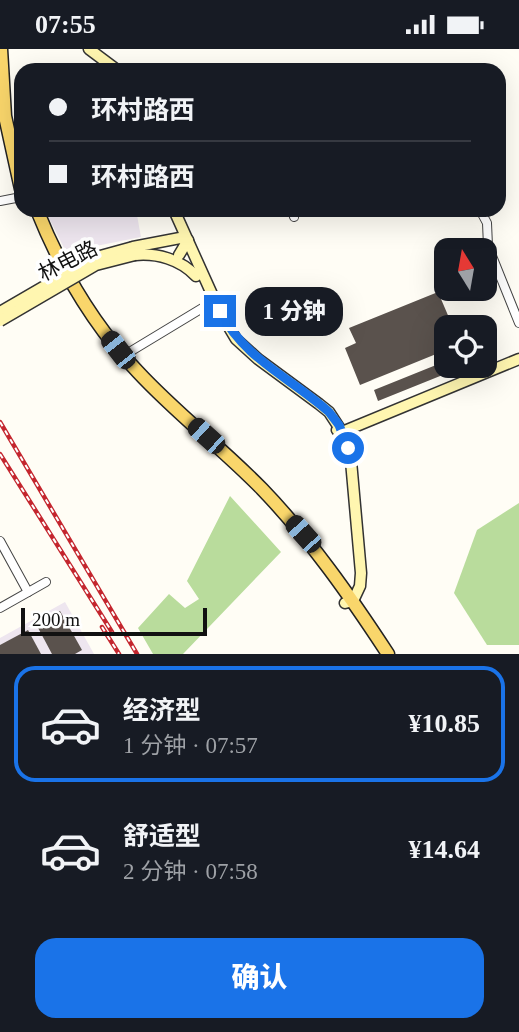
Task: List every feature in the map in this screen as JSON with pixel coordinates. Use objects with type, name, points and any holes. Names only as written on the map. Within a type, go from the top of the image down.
[{"type":"main road","points":[[1,49],[3,116],[14,161]]},
{"type":"main road","points":[[8,49],[10,98],[14,120]]},
{"type":"main road","points":[[89,49],[108,63]]},
{"type":"main road","points":[[32,217],[55,269],[95,334],[154,399],[258,496],[349,599],[379,654]]},
{"type":"main road","points":[[40,217],[73,287],[102,330],[159,393],[263,491],[303,534],[388,654]]},
{"type":"main road","points":[[169,217],[178,247],[196,276],[221,329],[241,353],[315,408],[338,429]]},
{"type":"main road","points":[[175,217],[178,247],[236,339],[258,359],[319,404],[338,429],[351,461],[361,573],[360,586],[349,599]]},
{"type":"main road","name":"林电路","points":[[0,312],[93,258],[178,247]]},
{"type":"main road","name":"林电路","points":[[0,320],[96,265],[134,251],[146,254],[178,247]]},
{"type":"main road","name":"林电路","points":[[178,247],[196,276]]},
{"type":"main road","points":[[497,360],[519,351]]},
{"type":"main road","points":[[338,429],[519,359]]},
{"type":"main road","points":[[338,429],[454,378]]},
{"type":"street","points":[[484,217],[487,223],[488,246],[519,323]]},
{"type":"street","points":[[124,356],[209,304]]},
{"type":"street","points":[[0,541],[28,592]]},
{"type":"street","points":[[0,608],[46,582]]},
{"type":"shaded area","points":[[48,217],[137,217],[141,237],[66,252]]},
{"type":"shaded area","points":[[65,602],[94,654],[0,654],[0,638]]},
{"type":"green space","points":[[230,496],[281,552],[183,654],[153,654],[138,628],[169,594],[185,608],[199,599],[187,581]]},
{"type":"green space","points":[[519,503],[519,645],[487,645],[454,593],[477,530]]},
{"type":"building","points":[[434,294],[434,301],[442,301],[448,315],[434,315],[434,355],[360,385],[345,348],[356,343],[349,328]]},
{"type":"building","points":[[434,366],[435,378],[378,401],[374,390]]},
{"type":"building","points":[[60,611],[82,650],[75,654],[52,654],[36,624]]},
{"type":"building","points":[[28,630],[41,654],[0,654],[0,645]]},
{"type":"railway","points":[[0,422],[137,654]]},
{"type":"railway","points":[[0,454],[112,632]]},
{"type":"railway","points":[[102,627],[119,654]]},
{"type":"route","points":[[220,311],[227,326],[246,349],[329,412],[339,425],[348,448]]}]
